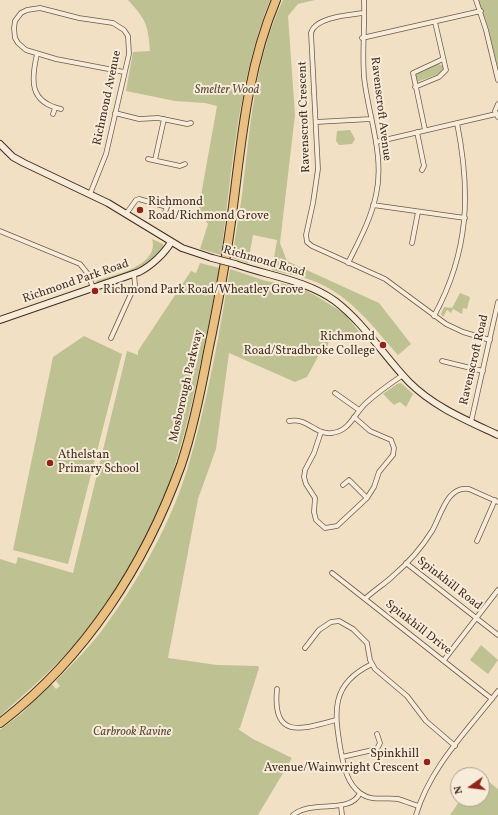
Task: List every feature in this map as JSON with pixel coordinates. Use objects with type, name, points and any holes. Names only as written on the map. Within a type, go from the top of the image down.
[{"type":"highway","name":"Mosborough Parkway","points":[[0,723],[32,697],[55,674],[106,611],[128,578],[151,534],[181,464],[203,380],[221,286],[250,83],[266,23],[276,0]]},
{"type":"main road","name":"Richmond Road","points":[[0,144],[13,157],[90,194],[171,242],[191,252],[295,281],[323,293],[334,301],[365,330],[403,375],[426,396],[449,412],[498,435]]},
{"type":"main road","name":"Richmond Park Road","points":[[0,320],[134,274],[150,265],[171,242]]},
{"type":"street","name":"Ravenscroft Avenue","points":[[348,262],[366,225],[373,205],[378,175],[376,142],[364,76],[362,38],[364,0]]},
{"type":"street","points":[[476,0],[498,80]]},
{"type":"street","name":"Richmond Avenue","points":[[37,54],[26,50],[18,43],[14,34],[14,25],[21,13],[29,8],[37,8],[79,18],[113,23],[124,30],[128,36],[129,54],[104,160],[90,194]]},
{"type":"street","points":[[362,38],[480,11]]},
{"type":"street","name":"Ravenscroft Crescent","points":[[363,13],[322,21],[317,23],[312,29],[318,169],[306,239],[312,246],[385,279],[403,291],[434,316],[463,332],[490,340]]},
{"type":"street","points":[[415,87],[443,74],[446,70],[435,22]]},
{"type":"street","points":[[61,109],[55,108],[40,97],[33,87],[32,74],[37,54],[56,60],[124,72]]},
{"type":"street","points":[[424,130],[412,76],[415,71],[444,59]]},
{"type":"street","points":[[376,142],[424,130],[497,116],[498,104]]},
{"type":"street","points":[[53,114],[55,108]]},
{"type":"street","points":[[115,113],[139,119],[164,119],[187,124],[191,123]]},
{"type":"street","points":[[316,122],[371,118]]},
{"type":"street","points":[[155,160],[164,119]]},
{"type":"street","points":[[434,316],[456,263],[465,218],[465,169],[457,123]]},
{"type":"street","points":[[417,132],[424,166],[422,170]]},
{"type":"street","points":[[148,159],[180,166],[185,164]]},
{"type":"street","points":[[126,214],[136,200],[139,199],[168,206],[165,212]]},
{"type":"street","points":[[373,205],[465,218]]},
{"type":"street","points":[[412,243],[418,212]]},
{"type":"street","points":[[0,231],[80,264],[88,274],[93,288]]},
{"type":"street","points":[[111,338],[134,285],[134,274]]},
{"type":"street","name":"Ravenscroft Road","points":[[471,422],[498,302]]},
{"type":"street","points":[[442,361],[483,371]]},
{"type":"street","points":[[289,422],[306,422],[321,432],[332,433],[342,431],[359,410],[403,375]]},
{"type":"street","points":[[335,393],[359,410]]},
{"type":"street","points":[[321,432],[314,453],[304,473],[304,480],[315,498],[314,512],[316,520],[322,526],[334,527],[341,523],[367,498],[374,487],[379,472],[392,458],[394,448],[388,438],[370,431],[354,418]]},
{"type":"street","points":[[343,485],[349,480],[367,498]]},
{"type":"street","points":[[365,599],[406,563],[429,536],[455,490],[464,488],[469,489],[497,501],[477,541]]},
{"type":"street","name":"Spinkhill Road","points":[[406,563],[498,635]]},
{"type":"street","name":"Spinkhill Drive","points":[[332,573],[492,699]]},
{"type":"street","points":[[444,660],[498,590]]},
{"type":"street","points":[[305,648],[325,625],[331,622],[339,621],[345,623],[362,636],[368,643],[372,664],[380,674],[412,701],[434,729],[455,746]]},
{"type":"street","points":[[372,664],[358,672],[345,684],[338,699],[336,720],[342,757],[347,776],[360,793],[378,800],[399,800],[418,806]]},
{"type":"street","points":[[277,689],[276,703],[278,714],[285,724],[290,727],[308,728],[336,720]]},
{"type":"street","points":[[416,815],[418,806],[432,778],[498,691]]},
{"type":"street","points":[[342,757],[377,749],[380,743],[377,734]]},
{"type":"street","points":[[293,815],[302,809],[309,807],[342,806],[353,802],[360,793]]},
{"type":"street","points":[[342,806],[342,815]]},
{"type":"green space","name":"Smelter Wood","points":[[128,0],[270,0],[259,30],[243,93],[221,255],[200,249],[208,224],[198,212],[217,106],[205,103],[175,101],[126,91],[133,52],[150,51],[145,23]]},
{"type":"green space","points":[[283,0],[315,0],[298,4],[288,16],[295,115],[280,243],[287,261],[379,303],[411,344],[398,355],[351,304],[329,288],[311,280],[272,270],[277,240],[253,235],[248,263],[232,258],[259,71],[273,23]]},
{"type":"green space","points":[[478,0],[498,0],[498,68],[488,28]]},
{"type":"green space","points":[[437,63],[443,66],[444,69],[441,73],[417,82],[414,74]]},
{"type":"green space","points":[[350,130],[355,139],[352,144],[339,145],[336,141],[337,131]]},
{"type":"green space","points":[[152,239],[163,244],[164,247],[143,268],[98,283],[96,281],[124,272],[143,263],[153,248]]},
{"type":"green space","points":[[200,263],[220,268],[198,375],[185,429],[170,481],[153,524],[131,566],[91,625],[58,662],[0,716],[0,559],[16,564],[18,557],[73,573],[127,351],[138,355],[138,351],[191,271],[196,273]]},
{"type":"green space","name":"Carbrook Ravine","points":[[230,269],[266,281],[297,286],[345,314],[360,333],[344,338],[330,335],[326,354],[321,351],[307,377],[295,382],[229,353],[216,449],[198,499],[168,658],[217,665],[258,666],[259,668],[240,728],[238,729],[253,739],[292,758],[258,815],[0,815],[0,730],[22,713],[51,683],[56,689],[60,686],[56,681],[96,638],[132,586],[154,549],[172,510],[187,470],[201,420],[217,345]]},
{"type":"green space","points":[[460,293],[470,297],[467,309],[463,308],[462,314],[453,309],[451,313],[447,310],[443,317],[441,314],[444,307],[452,308]]},
{"type":"green space","points":[[84,336],[122,354],[68,564],[13,550],[53,357]]},
{"type":"green space","points":[[401,383],[413,394],[406,407],[400,402],[394,405],[383,394],[397,384]]},
{"type":"green space","points":[[481,645],[498,660],[488,674],[470,660]]},
{"type":"green space","points":[[490,783],[498,789],[498,815],[450,815],[456,807],[490,807]]},
{"type":"place","name":"Richmond Road/Richmond Grove","points":[[140,210]]},
{"type":"place","name":"Richmond Park Road/Wheatley Grove","points":[[95,291]]},
{"type":"place","name":"Richmond Road/Stradbroke College","points":[[383,345]]},
{"type":"place","name":"Athelstan Primary School","points":[[50,463]]},
{"type":"place","name":"Spinkhill Avenue/Wainwright Crescent","points":[[427,762]]}]
